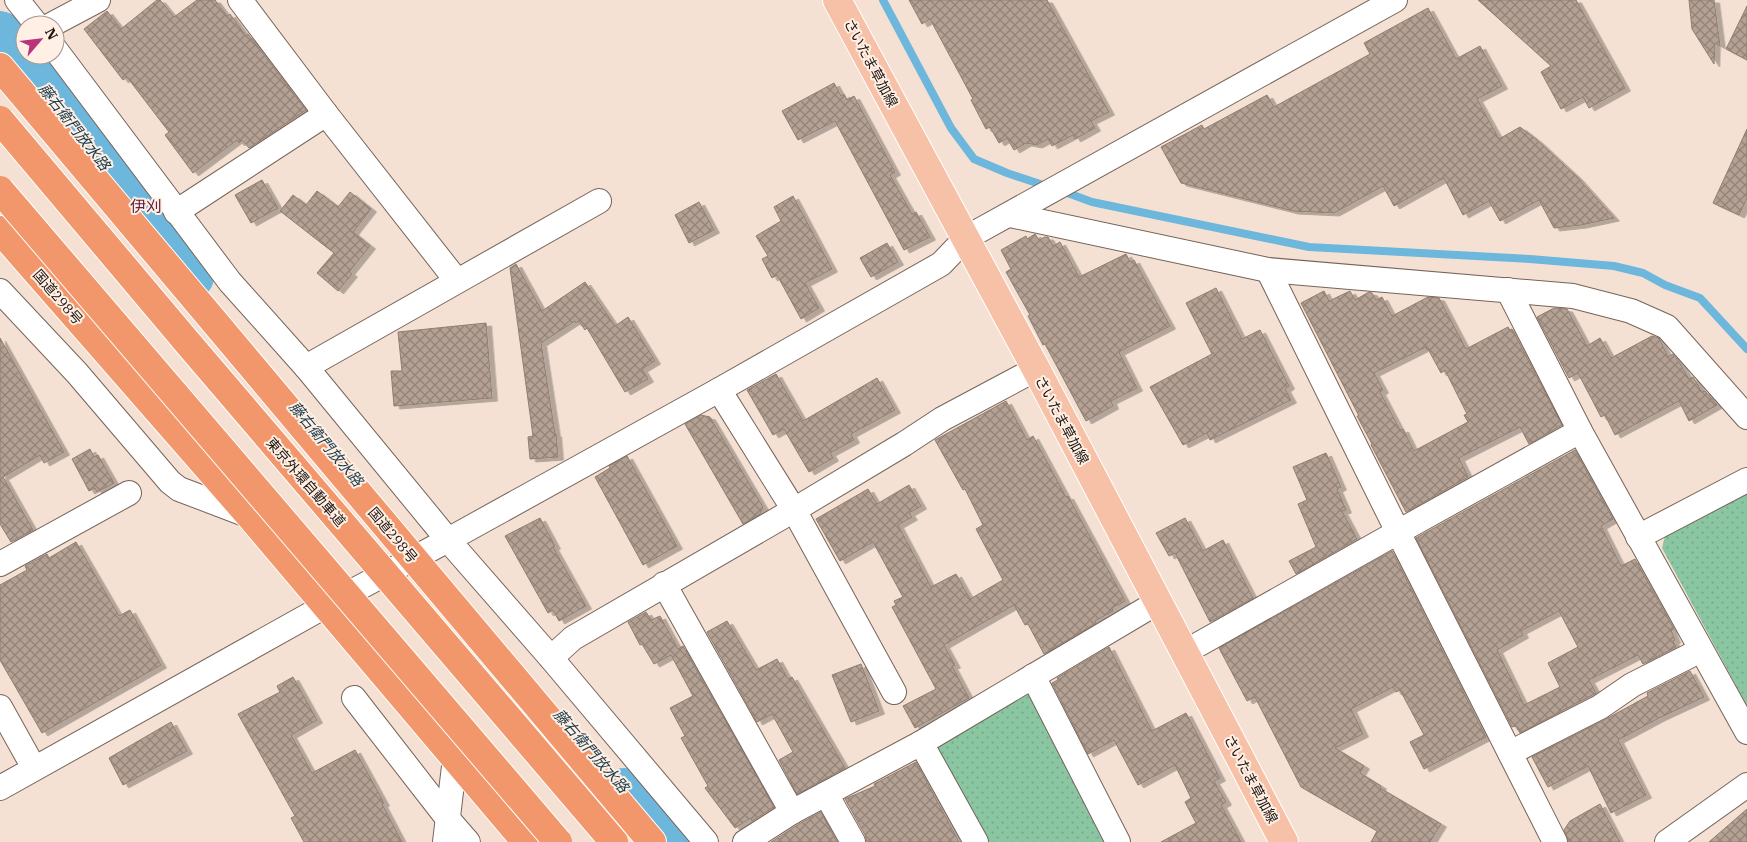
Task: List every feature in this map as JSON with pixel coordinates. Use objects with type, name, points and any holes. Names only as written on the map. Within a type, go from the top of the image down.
[{"type":"highway","name":"国道298号","points":[[0,67],[652,842]]},
{"type":"highway","name":"東京外環自動車道","points":[[0,120],[614,842]]},
{"type":"highway","points":[[0,190],[558,842]]},
{"type":"highway","name":"国道298号","points":[[0,230],[327,605],[526,842]]},
{"type":"highway","points":[[0,235],[42,278]]},
{"type":"main road","name":"さいたま草加線","points":[[838,0],[1036,369],[1284,842]]},
{"type":"street","points":[[18,0],[29,15]]},
{"type":"street","points":[[65,18],[98,0]]},
{"type":"street","points":[[240,0],[326,114],[456,280]]},
{"type":"street","points":[[0,788],[327,605],[719,390],[941,264],[966,238],[1395,0]]},
{"type":"street","points":[[65,62],[230,282],[306,367],[448,540],[551,658],[706,842]]},
{"type":"street","points":[[176,212],[326,114]]},
{"type":"street","points":[[306,367],[456,280],[598,201]]},
{"type":"street","points":[[1010,215],[1268,270],[1573,296],[1631,311],[1667,327],[1747,417]]},
{"type":"street","points":[[1268,270],[1555,842]]},
{"type":"street","points":[[1508,290],[1580,431],[1747,732]]},
{"type":"street","points":[[3,298],[77,373],[170,482],[179,489],[250,516]]},
{"type":"street","points":[[551,658],[573,638],[794,510],[942,420],[1036,369]]},
{"type":"street","points":[[719,390],[794,510],[894,692]]},
{"type":"street","points":[[1185,652],[1580,431]]},
{"type":"street","points":[[1638,538],[1747,480]]},
{"type":"street","points":[[0,564],[129,493]]},
{"type":"street","points":[[664,584],[792,812]]},
{"type":"street","points":[[745,842],[792,812],[921,743],[1158,602]]},
{"type":"street","points":[[1510,753],[1600,707],[1632,685],[1701,650]]},
{"type":"street","points":[[1033,676],[1118,842]]},
{"type":"street","points":[[354,698],[446,831],[468,842]]},
{"type":"street","points":[[0,707],[34,768]]},
{"type":"street","points":[[921,743],[976,842]]},
{"type":"street","points":[[446,831],[454,758]]},
{"type":"street","points":[[1667,842],[1747,785]]},
{"type":"street","points":[[826,794],[853,842]]},
{"type":"green space","points":[[1747,491],[1747,706],[1662,548],[1665,536]]},
{"type":"green space","points":[[1023,693],[1030,693],[1109,842],[988,842],[936,751],[937,743]]},
{"type":"building","points":[[157,0],[160,0],[174,17],[197,0],[215,0],[227,16],[230,14],[246,36],[248,34],[306,110],[249,148],[242,140],[239,143],[237,140],[193,173],[165,135],[169,132],[127,77],[123,80],[84,29],[107,11],[121,29]]},
{"type":"building","points":[[909,0],[1047,0],[1109,112],[1091,121],[1095,128],[1075,139],[1073,135],[1052,146],[1048,139],[1037,145],[1026,143],[1014,150],[1007,138],[999,143],[990,127],[986,129],[971,100],[973,99],[930,19],[922,24]]},
{"type":"building","points":[[1478,0],[1576,0],[1625,88],[1589,108],[1583,97],[1561,109],[1541,72],[1551,66]]},
{"type":"building","points":[[1689,0],[1714,0],[1720,46],[1715,43],[1714,64],[1692,29]]},
{"type":"building","points":[[1747,6],[1747,60],[1726,49]]},
{"type":"building","points":[[1428,8],[1456,59],[1480,46],[1502,86],[1477,99],[1499,139],[1520,127],[1577,177],[1614,218],[1554,228],[1539,200],[1500,221],[1489,201],[1463,215],[1444,178],[1394,206],[1383,186],[1334,213],[1293,211],[1181,183],[1161,147],[1202,125],[1204,129],[1267,95],[1274,107],[1370,54],[1364,43]]},
{"type":"building","points":[[834,83],[841,96],[844,94],[847,100],[854,96],[895,172],[890,175],[912,214],[916,212],[930,237],[904,250],[835,121],[798,140],[782,111]]},
{"type":"building","points":[[1747,129],[1747,198],[1739,215],[1713,203]]},
{"type":"building","points":[[262,180],[278,208],[251,223],[235,195]]},
{"type":"building","points":[[317,191],[338,207],[350,192],[371,209],[353,232],[370,246],[349,272],[352,274],[338,291],[317,273],[334,253],[280,211],[293,195],[306,205]]},
{"type":"building","points":[[793,196],[832,269],[805,283],[819,308],[801,319],[777,275],[772,278],[762,259],[768,256],[756,236],[781,221],[774,207]]},
{"type":"building","points":[[699,202],[714,230],[689,243],[675,215]]},
{"type":"building","points":[[1035,234],[1039,240],[1048,237],[1053,246],[1060,242],[1079,277],[1126,254],[1130,262],[1134,260],[1170,326],[1119,352],[1137,388],[1111,401],[1113,406],[1086,421],[1045,344],[1043,345],[1028,316],[1030,315],[1006,272],[1011,269],[1001,250],[1026,236],[1027,239]]},
{"type":"building","points":[[887,243],[898,262],[871,277],[860,258]]},
{"type":"building","points":[[516,264],[542,311],[585,282],[615,326],[628,317],[655,361],[642,369],[648,379],[625,392],[587,328],[585,330],[579,321],[576,323],[575,321],[541,343],[558,457],[530,459],[528,437],[533,436],[510,268]]},
{"type":"building","points":[[1216,288],[1242,339],[1260,330],[1289,386],[1285,389],[1291,400],[1210,440],[1207,433],[1183,445],[1150,387],[1212,354],[1186,303]]},
{"type":"building","points":[[1324,291],[1329,301],[1350,291],[1355,300],[1369,292],[1372,293],[1376,300],[1382,297],[1392,316],[1428,297],[1439,298],[1466,349],[1508,327],[1510,330],[1512,329],[1562,425],[1529,444],[1520,427],[1459,458],[1468,477],[1406,512],[1301,303]],"holes":[[[1426,347],[1441,373],[1445,370],[1467,414],[1464,415],[1468,422],[1414,451],[1403,429],[1400,430],[1380,392],[1383,390],[1374,373]]]},
{"type":"building","points":[[1554,308],[1567,309],[1587,346],[1600,338],[1611,358],[1652,336],[1659,338],[1668,357],[1673,354],[1689,379],[1693,377],[1702,392],[1705,391],[1717,405],[1689,421],[1679,401],[1615,435],[1605,415],[1601,417],[1578,373],[1569,378],[1537,317]]},
{"type":"building","points":[[486,323],[492,398],[394,406],[391,371],[402,371],[398,332]]},
{"type":"building","points":[[0,338],[64,452],[44,463],[40,455],[3,477],[33,530],[11,542],[0,524]]},
{"type":"building","points":[[776,374],[803,421],[877,378],[895,410],[851,434],[854,440],[830,453],[833,458],[809,472],[784,429],[773,435],[747,390]]},
{"type":"building","points":[[1006,401],[1027,440],[1033,436],[1125,601],[1112,608],[1113,611],[1095,621],[1096,623],[1044,654],[1028,624],[1025,625],[1014,605],[944,645],[955,665],[952,666],[969,698],[915,728],[903,706],[936,689],[892,607],[896,605],[894,601],[903,597],[873,542],[840,561],[816,519],[868,489],[877,504],[909,485],[921,506],[909,513],[912,517],[898,525],[931,587],[956,574],[970,599],[1003,580],[976,529],[983,525],[965,489],[963,490],[935,440]]},
{"type":"building","points":[[701,415],[710,417],[763,507],[760,514],[743,524],[685,424]]},
{"type":"building","points":[[90,449],[94,457],[98,455],[114,483],[97,492],[95,488],[89,491],[72,459]]},
{"type":"building","points":[[1575,450],[1613,519],[1601,526],[1621,566],[1635,559],[1674,629],[1671,630],[1676,647],[1643,664],[1638,655],[1589,680],[1596,693],[1520,733],[1516,726],[1512,727],[1416,538]],"holes":[[[1559,611],[1578,647],[1548,663],[1560,687],[1524,705],[1497,650],[1523,635],[1521,631]]]},
{"type":"building","points":[[1326,453],[1341,487],[1337,489],[1346,510],[1342,511],[1357,539],[1296,574],[1289,561],[1316,547],[1298,504],[1307,500],[1293,467]]},
{"type":"building","points":[[627,456],[677,546],[643,565],[595,477],[610,468],[609,466]]},
{"type":"building","points":[[540,518],[555,546],[553,547],[586,606],[559,621],[553,610],[548,613],[505,536]]},
{"type":"building","points":[[1185,518],[1203,551],[1223,540],[1253,598],[1210,622],[1175,553],[1169,556],[1156,533]]},
{"type":"building","points":[[76,542],[119,616],[130,610],[161,665],[42,733],[0,660],[0,585],[27,570],[25,566],[47,554],[49,558]]},
{"type":"building","points":[[1392,551],[1486,737],[1424,769],[1410,742],[1424,735],[1400,690],[1396,692],[1393,687],[1351,709],[1363,734],[1335,748],[1364,766],[1360,773],[1381,786],[1380,788],[1441,824],[1430,842],[1371,842],[1377,831],[1301,787],[1255,697],[1247,701],[1219,648]]},
{"type":"building","points":[[646,612],[651,620],[660,616],[678,649],[683,646],[774,807],[752,821],[751,818],[735,828],[705,788],[708,786],[681,738],[685,736],[670,708],[693,696],[671,655],[654,664],[642,644],[640,645],[628,622]]},
{"type":"building","points":[[727,621],[756,670],[777,659],[788,679],[792,677],[845,768],[797,794],[779,760],[793,752],[772,714],[757,722],[707,632]]},
{"type":"building","points":[[1109,647],[1152,731],[1186,713],[1220,778],[1214,781],[1226,802],[1221,805],[1241,842],[1161,842],[1196,823],[1185,802],[1191,798],[1175,765],[1138,785],[1114,740],[1088,754],[1052,683],[1058,680],[1057,678]]},
{"type":"building","points":[[861,664],[879,711],[851,722],[832,675]]},
{"type":"building","points":[[1690,671],[1704,697],[1618,740],[1646,795],[1611,813],[1588,766],[1548,787],[1532,757],[1606,719],[1648,696],[1647,693]]},
{"type":"building","points":[[293,677],[317,720],[291,735],[312,773],[355,750],[384,803],[382,804],[402,842],[304,842],[291,818],[295,816],[238,714],[280,692],[277,686]]},
{"type":"building","points":[[171,722],[187,751],[123,785],[109,758]]},
{"type":"building","points":[[916,762],[959,842],[867,842],[845,799],[875,786],[874,784]]},
{"type":"building","points":[[1600,804],[1620,842],[1569,842],[1564,830],[1570,821]]},
{"type":"building","points":[[1747,809],[1747,842],[1709,842]]},
{"type":"building","points":[[821,812],[837,842],[771,842],[799,824]]},
{"type":"waterway","points":[[883,0],[951,128],[974,159],[1007,173],[1049,187]]},
{"type":"waterway","name":"藤右衛門放水路","points":[[0,33],[192,277]]},
{"type":"waterway","points":[[1062,191],[1092,202],[1309,247],[1530,259],[1614,266],[1643,273],[1665,285],[1700,298],[1747,349]]},
{"type":"waterway","name":"藤右衛門放水路","points":[[624,790],[669,842]]},
{"type":"district","name":"伊刈","points":[[146,206]]}]
